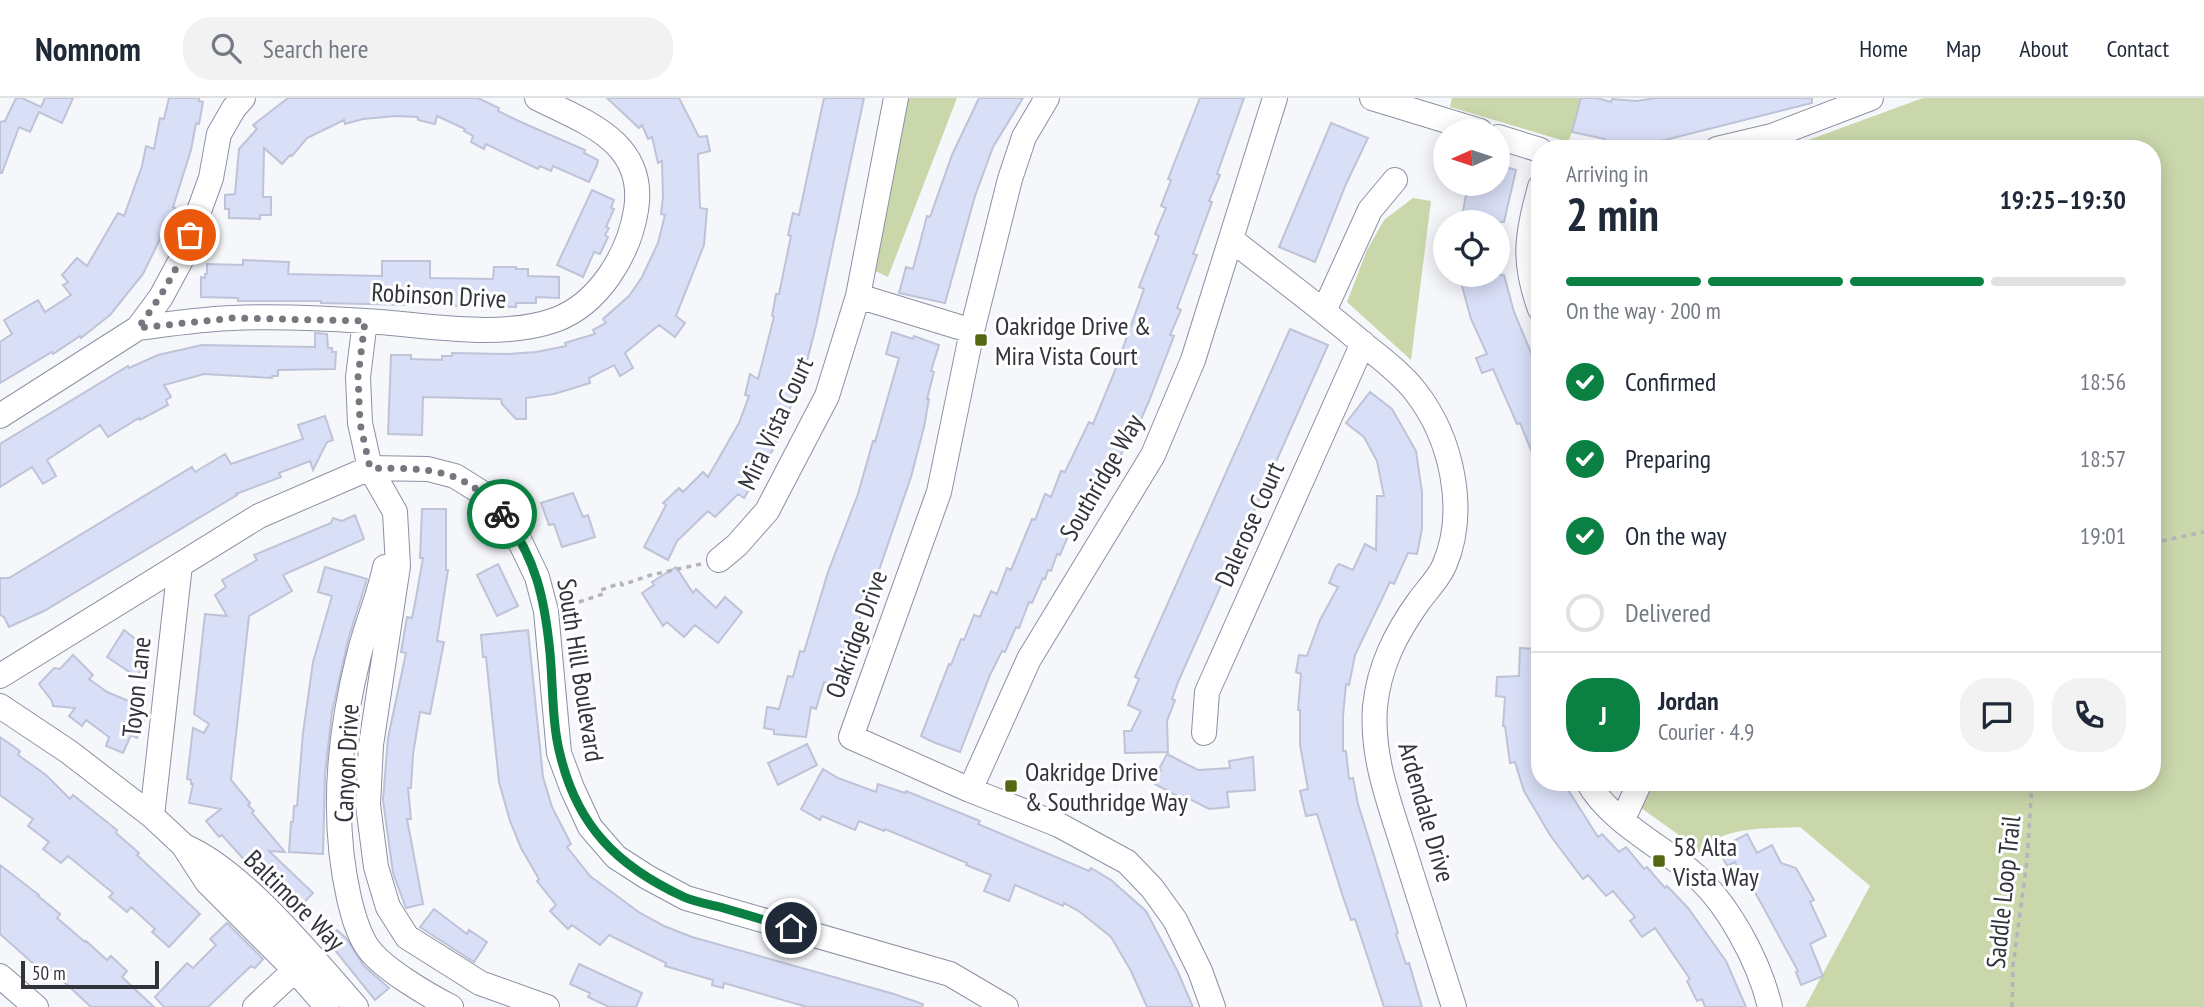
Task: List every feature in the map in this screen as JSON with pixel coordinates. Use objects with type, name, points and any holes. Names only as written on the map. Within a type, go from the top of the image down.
[{"type":"street","points":[[0,416],[138,328],[161,297],[182,258],[211,178],[219,134],[234,107],[243,98]]},
{"type":"street","name":"Robinson Drive","points":[[138,328],[233,318],[365,321],[512,329],[555,320],[578,308],[610,275],[624,250],[634,224],[638,199],[635,174],[623,152],[602,130],[537,98]]},
{"type":"street","name":"Mira Vista Court","points":[[719,560],[737,545],[766,511],[827,396],[858,296],[897,98]]},
{"type":"street","name":"Oakridge Drive","points":[[1047,98],[1024,137],[1010,179],[972,331],[939,492],[851,737],[970,790],[1059,825],[1127,862],[1152,888],[1175,920],[1200,971],[1213,1007]]},
{"type":"street","name":"Southridge Way","points":[[970,790],[1029,659],[1153,455],[1194,360],[1275,98]]},
{"type":"street","points":[[1372,98],[1441,119]]},
{"type":"street","points":[[1755,140],[1871,98]]},
{"type":"street","points":[[1510,141],[1531,147]]},
{"type":"street","points":[[1324,311],[1370,210],[1395,180]]},
{"type":"street","points":[[1531,225],[1527,262],[1531,276]]},
{"type":"street","name":"Ardendale Drive","points":[[1232,240],[1363,343],[1414,390],[1431,414],[1451,467],[1454,521],[1450,545],[1443,568],[1399,630],[1391,647],[1378,685],[1375,727],[1380,770],[1454,1007]]},
{"type":"street","points":[[858,296],[972,331]]},
{"type":"street","name":"Canyon Drive","points":[[365,321],[358,377],[360,423],[370,468],[396,512],[398,566],[371,745],[368,805],[376,867],[388,906],[407,937],[480,983],[547,1007]]},
{"type":"street","name":"Dalerose Court","points":[[1205,733],[1207,692],[1363,343]]},
{"type":"street","name":"South Hill Boulevard","points":[[0,676],[259,516],[370,468],[428,469],[455,476],[479,491],[514,529],[537,577],[546,611],[559,753],[590,827],[616,857],[686,898],[950,974],[1006,1007]]},
{"type":"street","name":"Canyon Drive","points":[[396,512],[384,573],[359,653],[344,725],[339,832],[354,921],[369,949],[421,990],[451,1007]]},
{"type":"street","name":"Toyon Lane","points":[[152,816],[180,565]]},
{"type":"street","name":"Baltimore Way","points":[[0,706],[69,752],[152,816],[183,845],[221,867],[275,919],[356,1007]]},
{"type":"street","points":[[1594,791],[1623,820],[1692,872],[1715,898],[1748,947],[1763,978],[1770,1007]]},
{"type":"street","points":[[1623,820],[1636,791]]},
{"type":"street","name":"Baltimore Way","points":[[183,845],[207,883],[295,970],[327,1007]]},
{"type":"street","points":[[255,1007],[295,970]]},
{"type":"street","points":[[0,976],[36,1007]]},
{"type":"path","points":[[2161,541],[2204,532]]},
{"type":"path","points":[[579,602],[603,594],[601,590],[621,583],[622,585],[651,575],[719,560]]},
{"type":"path","name":"Saddle Loop Trail","points":[[2012,1007],[2012,966],[2027,861],[2031,791]]},
{"type":"green space","points":[[908,98],[957,98],[888,277],[869,268]]},
{"type":"green space","points":[[1452,98],[1586,98],[1569,140],[1510,125],[1510,119],[1490,119],[1450,107]]},
{"type":"green space","points":[[1923,98],[2204,98],[2204,1007],[1805,1007],[1870,886],[1800,827],[1732,833],[1720,837],[1699,853],[1623,791],[2161,791],[2161,140],[1809,140]]},
{"type":"green space","points":[[1413,198],[1431,201],[1411,360],[1347,302],[1367,250],[1384,220]]},
{"type":"building","points":[[16,98],[41,107],[45,98],[73,98],[62,123],[39,112],[30,132],[19,127],[0,173],[0,122],[5,121]]},
{"type":"building","points":[[169,98],[199,98],[199,101],[203,102],[199,124],[196,123],[191,150],[173,207],[175,208],[143,274],[110,315],[81,338],[80,336],[0,383],[0,342],[12,334],[4,320],[38,300],[45,312],[71,295],[63,285],[68,282],[62,275],[77,258],[87,266],[118,213],[124,216],[142,166],[146,146],[154,149],[160,118],[164,119]]},
{"type":"building","points":[[288,98],[478,98],[499,108],[498,111],[585,150],[584,153],[598,160],[597,165],[589,182],[553,166],[551,171],[540,166],[538,169],[486,144],[484,149],[471,142],[473,136],[464,131],[465,129],[437,116],[435,124],[418,120],[418,117],[396,116],[363,119],[345,124],[344,120],[307,138],[282,164],[264,148],[263,197],[271,197],[271,215],[260,215],[260,219],[229,218],[229,209],[225,209],[225,195],[235,194],[239,149],[257,129],[253,125]]},
{"type":"building","points":[[607,98],[679,98],[699,137],[707,136],[710,151],[698,154],[700,208],[707,209],[704,245],[676,316],[685,323],[675,337],[659,325],[625,353],[633,368],[620,376],[614,365],[589,378],[590,383],[554,394],[526,398],[526,419],[516,419],[502,404],[501,399],[423,397],[422,435],[388,434],[391,355],[442,360],[442,356],[452,356],[452,353],[508,354],[566,346],[565,343],[595,334],[593,330],[606,323],[603,319],[629,296],[642,277],[658,243],[665,215],[661,214],[662,161],[658,163],[652,137],[648,139],[642,125],[639,128]]},
{"type":"building","points":[[824,98],[864,98],[802,380],[797,379],[791,406],[772,451],[744,498],[738,494],[715,517],[708,511],[677,541],[668,560],[644,547],[666,505],[663,503],[679,488],[683,492],[703,472],[708,477],[739,423],[749,396],[745,395],[750,374],[758,379],[774,317],[776,294],[779,294],[793,213],[799,215]]},
{"type":"building","points":[[979,98],[1023,98],[993,147],[975,196],[945,303],[899,293],[906,267],[913,269],[927,216],[930,217],[952,155]]},
{"type":"building","points":[[1200,98],[1244,98],[1193,254],[1197,255],[1177,308],[1181,310],[1170,335],[1174,336],[1149,401],[1134,435],[1131,434],[1119,459],[1116,458],[1092,508],[1088,506],[1077,532],[1071,529],[1051,571],[1048,570],[1045,579],[1043,578],[1032,603],[1029,602],[1019,628],[1016,627],[1005,652],[1002,651],[960,752],[933,742],[921,736],[961,639],[964,640],[974,615],[980,617],[991,591],[997,594],[1007,568],[1011,570],[1032,519],[1035,520],[1045,494],[1051,497],[1061,471],[1065,472],[1089,422],[1093,424],[1144,289],[1139,287],[1159,236],[1155,234],[1166,208],[1161,206],[1171,180],[1168,179]]},
{"type":"building","points":[[1581,98],[1597,98],[1611,102],[1612,99],[1636,101],[1656,98],[1812,98],[1812,103],[1665,140],[1605,140],[1572,132]]},
{"type":"building","points":[[1331,123],[1368,138],[1346,184],[1315,262],[1279,247]]},
{"type":"building","points":[[1510,168],[1516,170],[1510,196]]},
{"type":"building","points":[[592,190],[614,200],[611,208],[614,209],[606,227],[609,228],[605,235],[608,237],[600,254],[594,252],[583,277],[557,265]]},
{"type":"building","points":[[1466,196],[1510,196],[1507,210],[1463,210]]},
{"type":"building","points":[[243,260],[289,262],[288,274],[382,276],[382,261],[430,261],[430,278],[493,279],[494,267],[516,267],[528,269],[528,276],[559,277],[559,298],[536,297],[536,303],[516,303],[516,307],[238,301],[238,298],[201,297],[201,277],[205,278],[207,274],[207,264],[243,265]]},
{"type":"building","points":[[1462,287],[1507,287],[1514,312],[1531,353],[1531,450],[1493,369],[1482,373],[1476,358],[1487,354],[1471,319]]},
{"type":"building","points":[[1290,329],[1328,345],[1178,682],[1167,721],[1168,752],[1125,753],[1124,731],[1131,731],[1141,711],[1128,705],[1139,679],[1135,677]]},
{"type":"building","points":[[892,332],[939,345],[931,371],[934,372],[924,427],[911,477],[866,608],[863,607],[847,660],[843,659],[835,685],[824,682],[816,709],[811,707],[806,737],[774,734],[774,730],[764,728],[767,707],[779,709],[788,676],[793,677],[800,651],[804,652],[828,572],[858,494],[873,441],[875,442],[899,358],[886,354]]},
{"type":"building","points":[[315,333],[327,334],[328,348],[336,352],[335,369],[278,370],[278,376],[272,378],[204,374],[164,385],[171,397],[166,400],[168,405],[140,420],[139,418],[108,437],[100,425],[47,460],[56,476],[43,484],[32,467],[0,487],[0,444],[128,366],[129,368],[158,355],[202,345],[315,347]]},
{"type":"building","points":[[1370,392],[1392,409],[1416,451],[1422,492],[1422,529],[1417,554],[1408,553],[1394,584],[1390,582],[1355,655],[1349,685],[1346,684],[1343,751],[1346,751],[1349,779],[1353,778],[1358,804],[1398,933],[1396,934],[1406,964],[1409,963],[1422,1007],[1384,1007],[1355,919],[1351,920],[1317,814],[1306,816],[1300,791],[1308,789],[1300,745],[1298,710],[1301,674],[1296,672],[1299,655],[1307,656],[1320,620],[1338,587],[1329,583],[1336,567],[1339,564],[1353,570],[1365,544],[1376,550],[1377,496],[1384,496],[1377,461],[1364,437],[1346,423]]},
{"type":"building","points":[[325,416],[333,440],[327,442],[313,470],[310,461],[279,473],[281,477],[236,494],[44,611],[9,627],[0,615],[0,578],[9,578],[192,467],[195,472],[225,454],[231,464],[303,439],[298,425]]},
{"type":"building","points":[[573,493],[583,517],[588,515],[595,537],[562,547],[554,524],[549,525],[541,503]]},
{"type":"building","points":[[422,509],[446,509],[448,570],[437,641],[444,642],[430,714],[420,712],[411,788],[408,788],[411,819],[407,819],[423,904],[406,908],[393,873],[383,800],[388,738],[406,653],[401,652],[407,617],[412,618],[423,558],[420,558]]},
{"type":"building","points":[[355,515],[364,539],[283,575],[292,591],[249,616],[231,780],[250,803],[248,805],[254,811],[252,813],[285,852],[269,851],[313,893],[293,914],[279,899],[282,896],[247,866],[222,835],[219,837],[206,821],[221,809],[189,803],[193,784],[187,779],[193,728],[204,733],[209,724],[194,714],[205,614],[227,616],[215,595],[226,587],[222,580],[257,560],[254,555],[331,523],[333,518],[342,521]]},
{"type":"building","points":[[498,564],[518,606],[497,616],[477,575]]},
{"type":"building","points":[[325,567],[367,579],[348,640],[332,712],[325,775],[323,854],[289,852],[291,822],[294,806],[297,806],[313,662],[332,596],[318,592]]},
{"type":"building","points":[[676,567],[693,593],[696,589],[716,608],[725,597],[742,612],[718,643],[695,625],[684,637],[667,622],[663,626],[642,593],[654,585],[652,582]]},
{"type":"building","points":[[124,630],[151,651],[137,677],[107,657]]},
{"type":"building","points":[[528,630],[543,777],[552,807],[571,844],[567,847],[590,876],[640,913],[664,926],[692,937],[894,994],[923,1004],[922,1007],[807,1007],[724,983],[723,988],[712,985],[713,980],[665,966],[666,963],[609,935],[600,945],[572,925],[568,929],[550,911],[556,905],[537,881],[539,879],[521,848],[499,782],[486,657],[483,657],[481,635]]},
{"type":"building","points":[[1520,648],[1531,649],[1531,791],[1569,791],[1598,837],[1602,834],[1619,852],[1626,847],[1644,869],[1647,867],[1665,888],[1667,886],[1688,908],[1726,961],[1746,1007],[1705,1007],[1702,999],[1697,1001],[1687,981],[1690,979],[1655,928],[1642,937],[1630,921],[1635,917],[1613,891],[1606,896],[1588,875],[1583,879],[1550,835],[1524,791],[1515,762],[1510,763],[1503,726],[1505,697],[1496,696],[1497,677],[1519,676]]},
{"type":"building","points":[[73,655],[93,675],[89,679],[107,692],[141,706],[140,709],[147,713],[137,738],[131,735],[123,753],[106,746],[109,737],[86,720],[82,726],[69,716],[75,708],[53,706],[39,684],[54,668],[60,669]]},
{"type":"building","points":[[0,737],[20,751],[18,755],[46,775],[70,799],[73,795],[117,830],[116,833],[139,853],[137,855],[200,914],[169,947],[152,932],[155,929],[131,907],[127,912],[109,897],[113,893],[68,856],[61,863],[43,849],[49,842],[28,826],[33,819],[0,795]]},
{"type":"building","points":[[807,744],[817,765],[778,785],[768,763]]},
{"type":"building","points":[[1167,754],[1198,770],[1230,768],[1229,761],[1253,757],[1255,790],[1227,792],[1229,807],[1209,809],[1184,796],[1183,799],[1155,784]]},
{"type":"building","points":[[823,769],[838,778],[876,792],[878,784],[905,793],[906,791],[980,821],[978,824],[1089,871],[1091,868],[1111,880],[1146,911],[1193,1007],[1147,1007],[1131,971],[1111,937],[1064,903],[1063,906],[1015,885],[1009,901],[984,891],[991,875],[966,865],[967,863],[885,829],[884,831],[859,821],[855,830],[822,816],[820,820],[801,809]]},
{"type":"building","points":[[1747,834],[1757,853],[1772,845],[1781,863],[1796,868],[1814,900],[1810,902],[1826,936],[1810,944],[1823,976],[1801,985],[1796,972],[1798,971],[1750,883],[1747,885],[1735,862],[1727,866],[1718,849]]},
{"type":"building","points":[[0,865],[60,914],[57,918],[85,942],[107,960],[111,956],[127,971],[122,977],[154,1007],[91,1007],[50,969],[46,975],[0,934]]},
{"type":"building","points":[[434,909],[467,934],[469,930],[487,942],[474,962],[420,927]]},
{"type":"building","points":[[227,923],[263,959],[255,968],[251,966],[208,1007],[164,1007],[155,997],[187,963],[193,968],[216,945],[210,939]]},
{"type":"building","points":[[337,930],[346,938],[364,966],[389,988],[375,1000],[326,939]]},
{"type":"building","points":[[579,964],[642,993],[636,1007],[609,1007],[588,997],[590,993],[570,984]]},
{"type":"way so far","points":[[190,235],[182,258],[161,297],[138,328],[233,318],[365,321],[358,377],[360,423],[370,468],[428,469],[455,476],[479,491],[502,514]]},
{"type":"place","name":"Oakridge Drive & Mira Vista Court","points":[[981,340]]},
{"type":"place","name":"Oakridge Drive & Southridge Way","points":[[1011,786]]},
{"type":"place","name":"58 Alta Vista Way","points":[[1659,861]]},
{"type":"route","points":[[502,514],[514,529],[537,577],[546,611],[559,753],[590,827],[616,857],[686,898],[791,928]]}]
